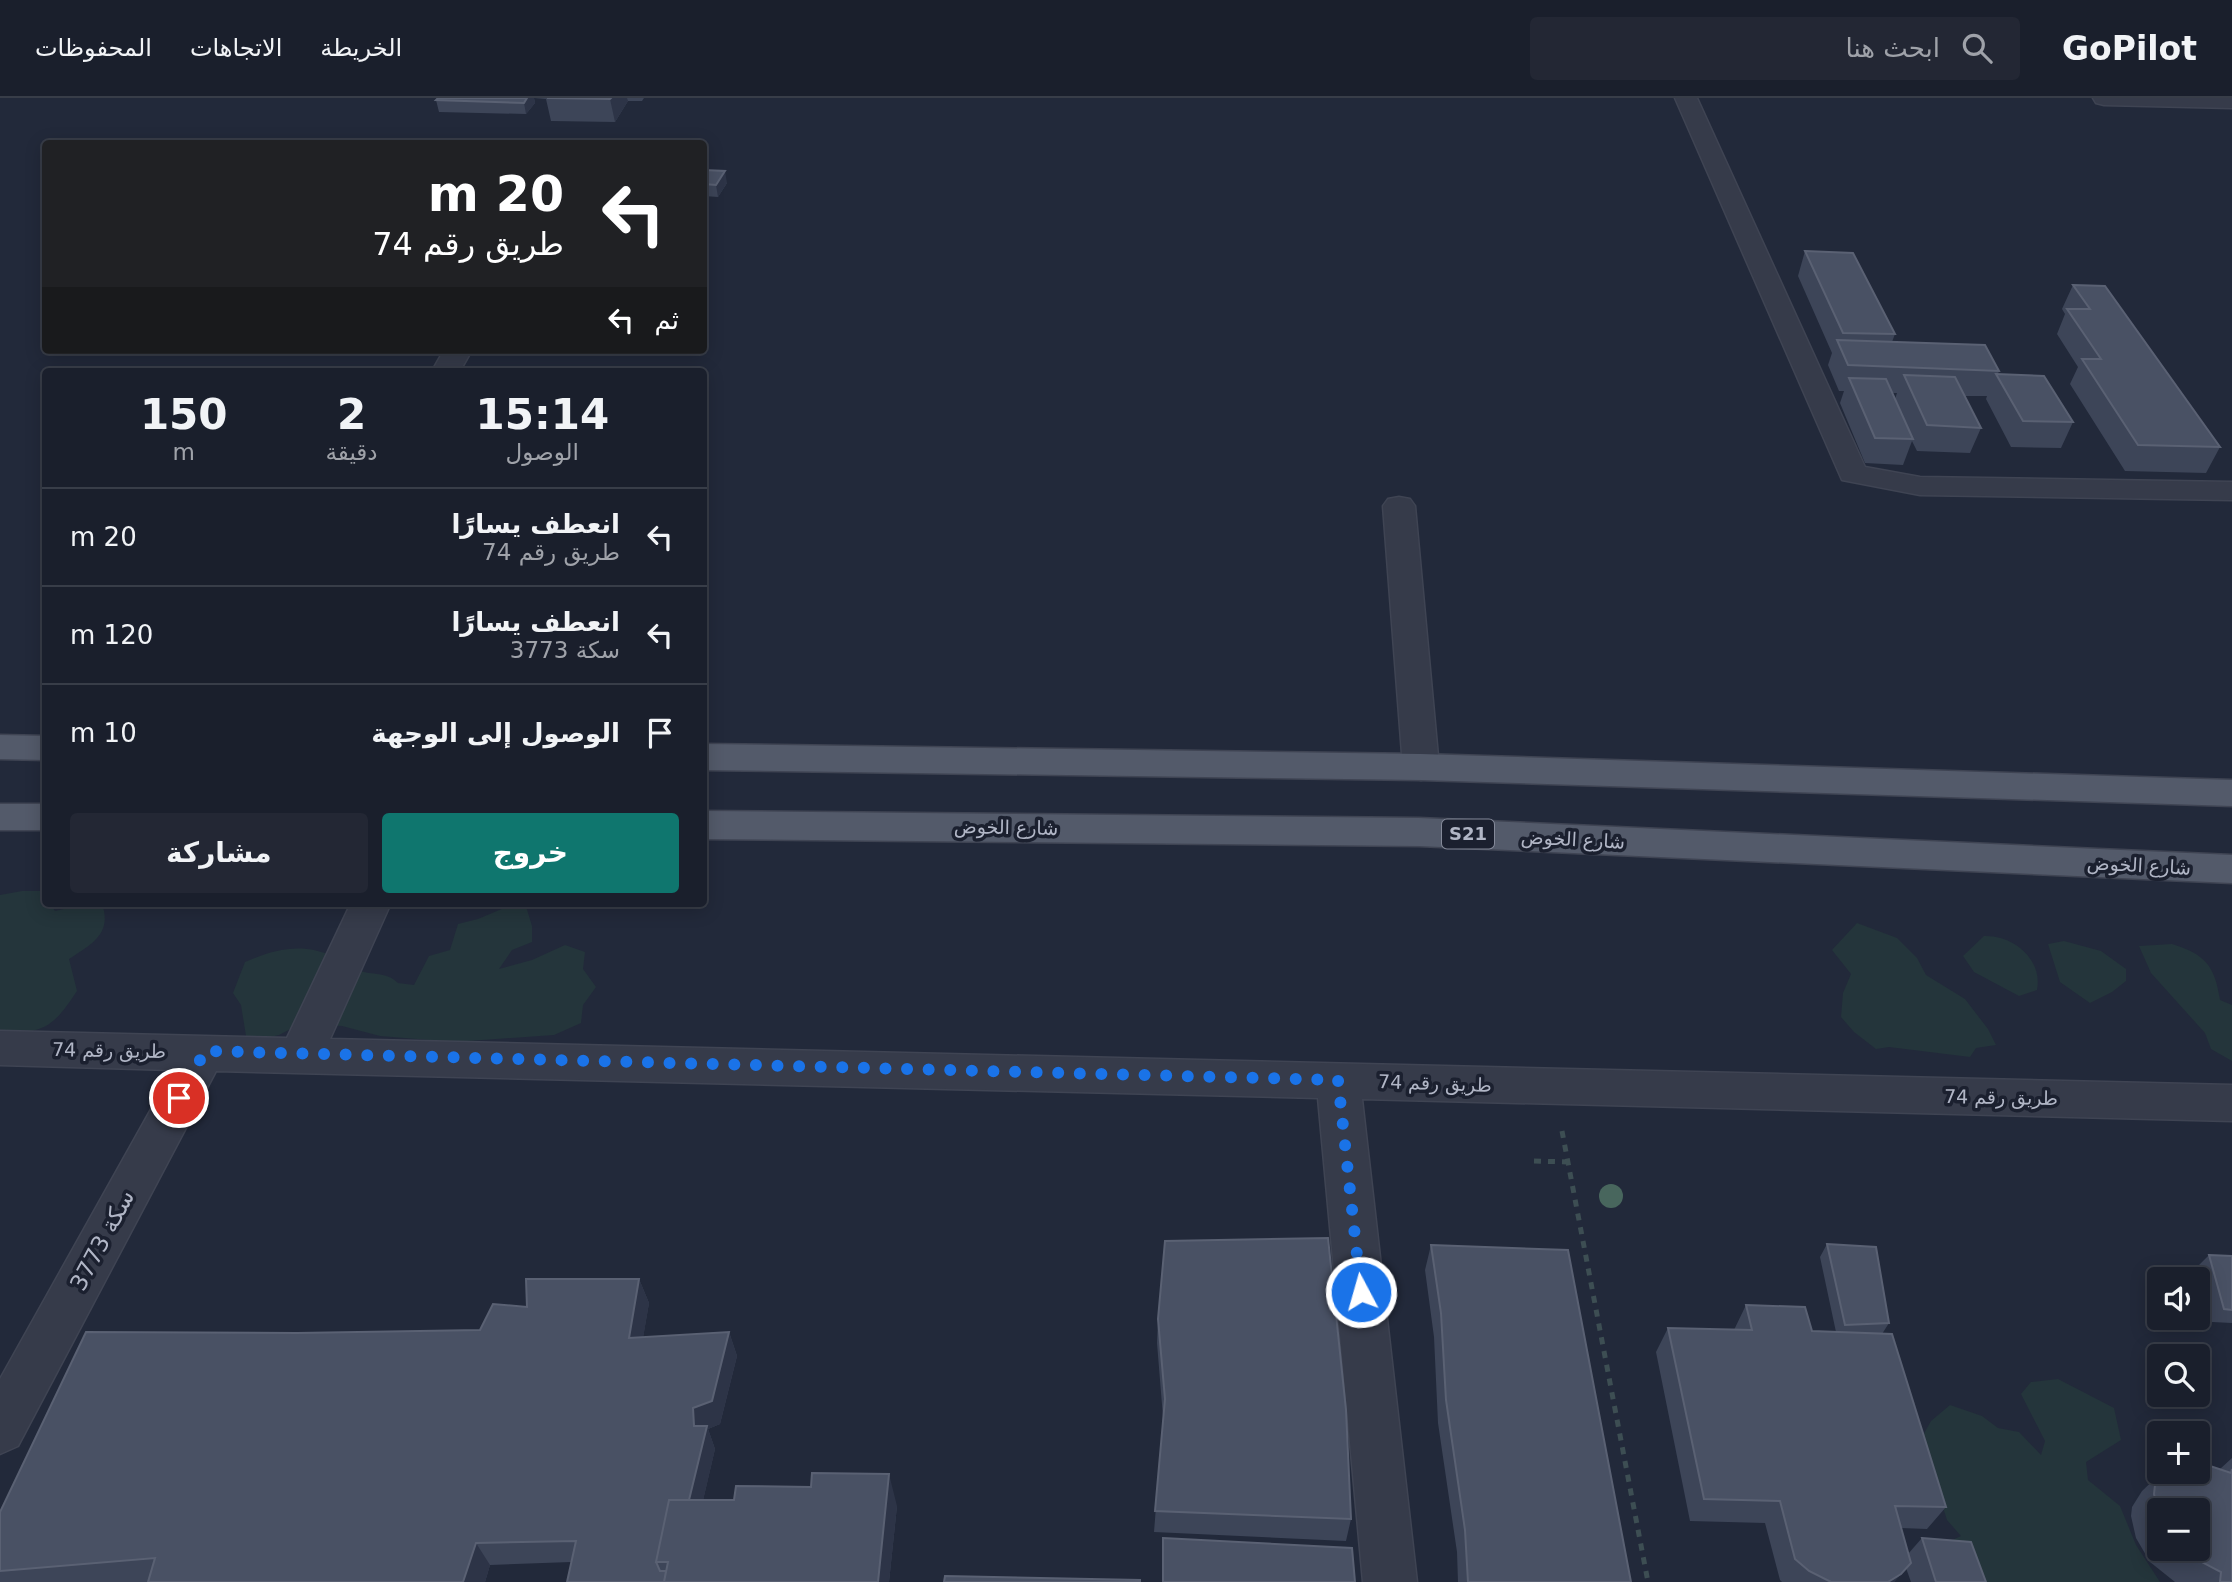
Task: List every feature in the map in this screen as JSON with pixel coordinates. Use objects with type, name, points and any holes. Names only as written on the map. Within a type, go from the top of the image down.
[{"type":"main road","points":[[0,747],[42,748]]},
{"type":"main road","points":[[707,757],[1421,767],[2232,793]]},
{"type":"main road","points":[[0,817],[42,817]]},
{"type":"main road","name":"شارع الخوض","points":[[707,825],[1419,832],[2232,869]]},
{"type":"street","points":[[1686,98],[1853,474],[1920,486],[2232,491]]},
{"type":"street","points":[[2104,98],[2232,101]]},
{"type":"street","points":[[1399,506],[1421,767]]},
{"type":"street","points":[[302,1054],[369,907]]},
{"type":"street","name":"طريق رقم 74","points":[[0,1048],[2232,1103]]},
{"type":"street","name":"سكة 3773","points":[[0,1429],[205,1051]]},
{"type":"street","points":[[1338,1080],[1390,1582]]},
{"type":"path","points":[[1553,1086],[1648,1582]]},
{"type":"path","points":[[1534,1161],[1568,1162]]},
{"type":"shaded area","points":[[42,891],[42,907],[52,907],[55,911],[72,907],[103,907],[105,917],[97,938],[69,959],[77,991],[60,1014],[38,1029],[0,1036],[0,895]]},
{"type":"shaded area","points":[[506,907],[526,907],[532,926],[532,942],[512,950],[499,969],[532,960],[565,945],[585,952],[583,969],[596,987],[583,1005],[581,1023],[554,1035],[454,1042],[380,1036],[342,1026],[302,1023],[279,1035],[247,1042],[241,1005],[233,993],[245,962],[289,949],[311,950],[323,952],[355,969],[384,975],[398,983],[414,985],[429,956],[450,950],[458,924]]},
{"type":"shaded area","points":[[1857,923],[1897,938],[1917,958],[1926,975],[1965,999],[1988,1029],[1996,1045],[1976,1048],[1970,1057],[1889,1047],[1876,1049],[1854,1032],[1841,1017],[1843,993],[1851,974],[1832,950]]},
{"type":"shaded area","points":[[1984,936],[2005,940],[2024,951],[2035,968],[2037,990],[2019,996],[1974,972],[1963,956]]},
{"type":"shaded area","points":[[2064,941],[2101,951],[2126,969],[2126,981],[2090,1003],[2060,982],[2048,944]]},
{"type":"shaded area","points":[[2172,944],[2193,952],[2206,963],[2215,978],[2220,1000],[2232,1005],[2232,1061],[2211,1049],[2205,1033],[2151,973],[2139,946]]},
{"type":"shaded area","points":[[2058,1379],[2114,1408],[2121,1440],[2086,1462],[2088,1480],[2120,1506],[2136,1545],[2160,1582],[1959,1582],[1944,1544],[1961,1536],[1947,1520],[1921,1439],[1931,1421],[1950,1405],[1982,1416],[1998,1428],[2019,1432],[2041,1455],[2045,1441],[2021,1394],[2031,1382]]},
{"type":"building","points":[[527,98],[524,103],[436,100]]},
{"type":"building","points":[[547,98],[611,98],[610,99]]},
{"type":"building","points":[[707,170],[725,171],[716,185],[707,184]]},
{"type":"building","points":[[1805,251],[1853,253],[1895,334],[1843,333]]},
{"type":"building","points":[[2073,285],[2105,286],[2220,447],[2138,445],[2082,359],[2101,359],[2067,309],[2090,309]]},
{"type":"building","points":[[1837,340],[1985,345],[1999,371],[1848,365]]},
{"type":"building","points":[[1996,374],[2044,376],[2073,422],[2023,421]]},
{"type":"building","points":[[1904,375],[1955,377],[1981,428],[1927,425]]},
{"type":"building","points":[[1849,378],[1886,379],[1913,439],[1875,438]]},
{"type":"building","points":[[1328,1238],[1346,1410],[1351,1519],[1155,1511],[1165,1399],[1158,1319],[1165,1241]]},
{"type":"building","points":[[1827,1244],[1876,1247],[1889,1323],[1845,1325]]},
{"type":"building","points":[[1431,1245],[1568,1250],[1631,1582],[1468,1582],[1465,1530],[1446,1400],[1441,1313]]},
{"type":"building","points":[[2209,1255],[2232,1256],[2232,1310],[2224,1309]]},
{"type":"building","points":[[526,1279],[639,1279],[629,1338],[729,1332],[712,1401],[693,1408],[694,1426],[707,1426],[689,1500],[669,1500],[656,1562],[660,1571],[666,1571],[664,1582],[567,1582],[576,1541],[476,1543],[463,1582],[148,1582],[155,1558],[0,1571],[0,1512],[86,1332],[480,1330],[493,1304],[527,1307]]},
{"type":"building","points":[[1746,1305],[1805,1307],[1812,1331],[1892,1334],[1946,1507],[1895,1506],[1911,1563],[1901,1574],[1888,1582],[1831,1582],[1809,1571],[1795,1559],[1780,1501],[1704,1499],[1668,1328],[1752,1330]]},
{"type":"building","points":[[2210,1466],[2231,1473],[2232,1469],[2232,1582],[2220,1582],[2221,1572],[2200,1561],[2210,1561],[2210,1498],[2155,1498],[2155,1485],[2210,1484]]},
{"type":"building","points":[[812,1473],[889,1474],[878,1582],[664,1582],[668,1562],[656,1562],[669,1500],[734,1500],[736,1486],[811,1487]]},
{"type":"building","points":[[1163,1538],[1352,1548],[1355,1582],[1163,1582]]},
{"type":"building","points":[[1922,1538],[1971,1542],[1986,1582],[1936,1582]]},
{"type":"building","points":[[945,1576],[1140,1580],[1140,1582],[944,1582]]},
{"type":"route","points":[[179,1098],[205,1051],[1338,1080],[1361,1292]]}]
